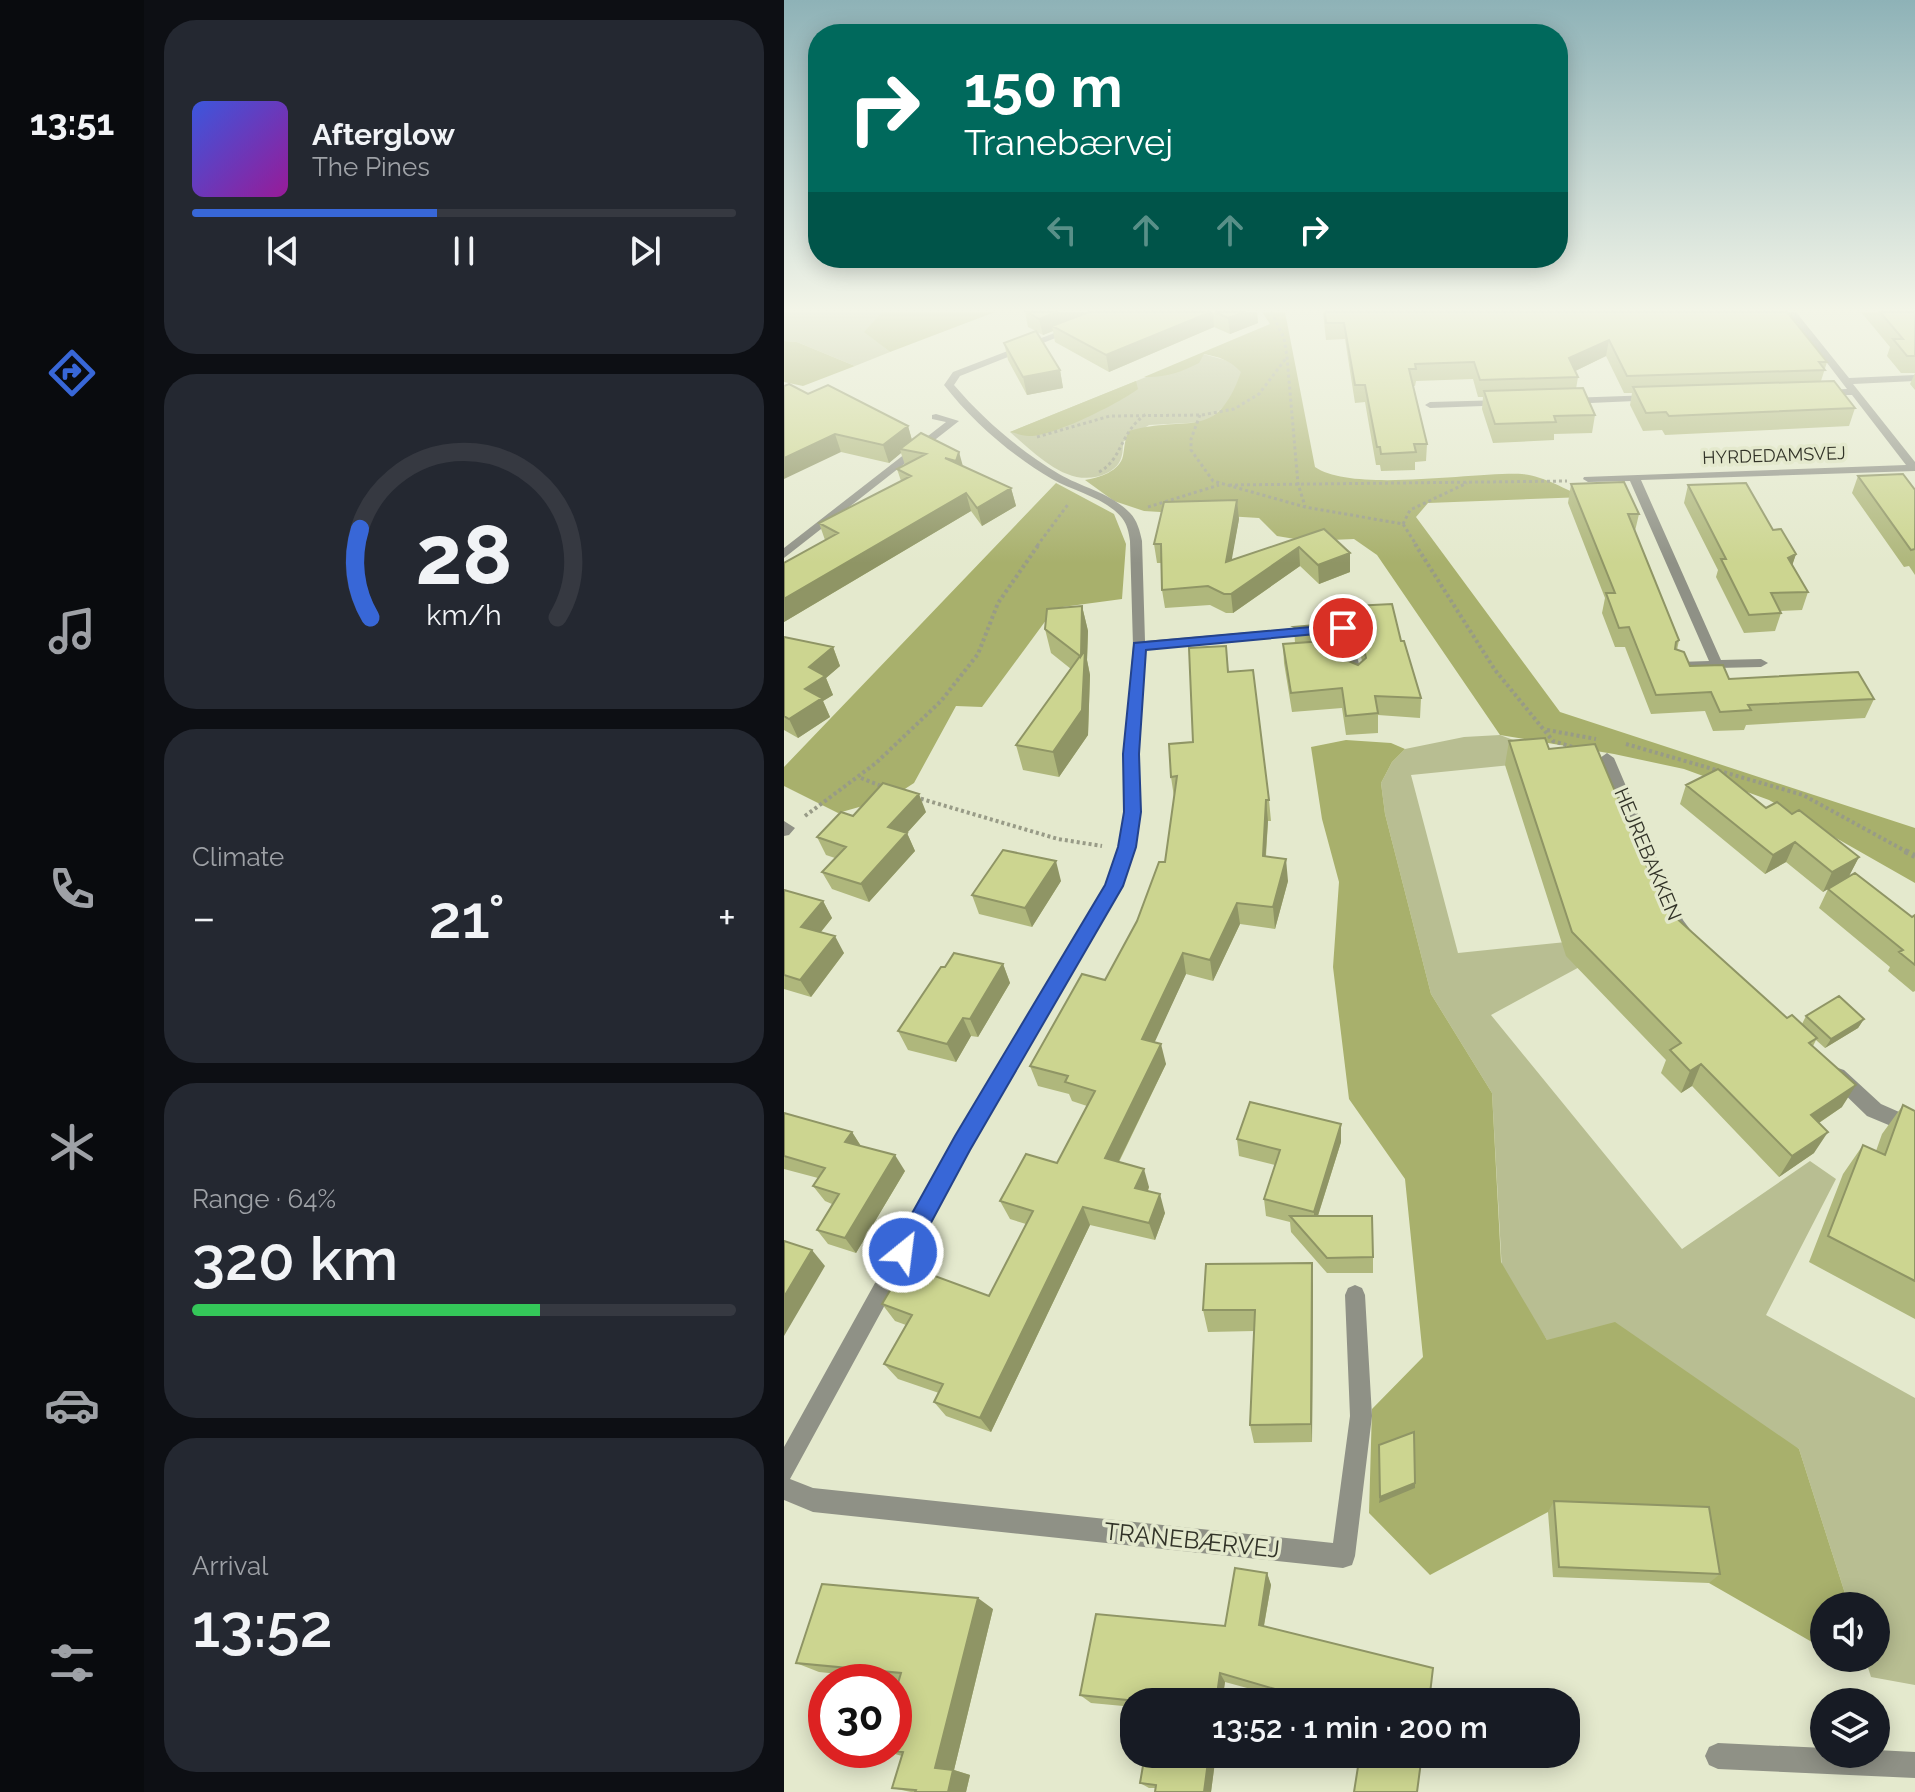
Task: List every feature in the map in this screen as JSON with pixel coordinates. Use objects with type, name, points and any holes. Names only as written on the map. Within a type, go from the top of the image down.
[{"type":"street","points":[[784,1470],[963,1143],[1097,917],[1114,886],[1127,847],[1132,812],[1131,754],[1139,646],[1136,541],[1132,525],[1125,514],[1058,478],[979,417],[958,396]]},
{"type":"street","points":[[1858,396],[1915,468]]},
{"type":"street","points":[[1556,401],[1666,398]]},
{"type":"street","points":[[1430,405],[1525,402]]},
{"type":"street","points":[[784,554],[954,421],[936,417]]},
{"type":"street","name":"HYRDEDAMSVEJ","points":[[1588,479],[1915,468]]},
{"type":"street","points":[[1634,478],[1717,665]]},
{"type":"street","points":[[1139,646],[1343,628],[1356,678]]},
{"type":"street","points":[[1678,666],[1761,663]]},
{"type":"street","name":"HEJREBAKKEN","points":[[1607,758],[1676,924],[1699,946]]},
{"type":"street","points":[[1828,1066],[1874,1110],[1915,1128]]},
{"type":"street","name":"TRANEBÆRVEJ","points":[[784,1488],[813,1500],[1343,1556],[1361,1416],[1355,1295]]},
{"type":"street","points":[[1718,1756],[1915,1765]]},
{"type":"path","points":[[1014,445],[1091,420],[1147,413],[1200,415],[1227,411],[1258,396]]},
{"type":"path","points":[[1290,396],[1298,484],[1305,507]]},
{"type":"path","points":[[785,828],[861,778],[928,713],[976,656],[989,636],[995,609],[1074,496],[1077,486],[1113,464],[1120,440],[1129,425],[1147,413]]},
{"type":"path","points":[[1200,415],[1191,439],[1191,450],[1213,481],[1305,507],[1403,524],[1495,670],[1553,741],[1607,758]]},
{"type":"path","points":[[1125,514],[1221,485],[1588,479]]},
{"type":"path","points":[[1403,524],[1410,510],[1471,482]]},
{"type":"path","points":[[1546,729],[1603,740]]},
{"type":"path","points":[[1617,743],[1803,795],[1915,856]]},
{"type":"path","points":[[861,778],[895,792]]},
{"type":"path","points":[[910,796],[1058,839],[1113,848],[1127,847]]},
{"type":"green space","points":[[1100,396],[1233,396],[1206,422],[1149,425],[1123,442],[1120,460],[1115,467],[1093,477],[1067,474],[1055,468],[1010,432]]},
{"type":"green space","points":[[1100,396],[1128,396],[1101,411],[1053,431],[1027,436],[1010,432]]},
{"type":"green space","points":[[1230,396],[1301,396],[1315,467],[1333,475],[1356,479],[1414,480],[1522,474],[1546,480],[1585,497],[1428,503],[1416,517],[1560,712],[1915,828],[1915,883],[1769,800],[1684,769],[1500,735],[1377,555],[1354,539],[1307,541],[1277,536],[1259,518],[1144,511],[1114,501],[1085,480],[1118,466],[1129,431],[1198,422],[1221,409]]},
{"type":"green space","points":[[1056,483],[1114,514],[1126,544],[1122,599],[1055,608],[982,707],[956,706],[914,783],[891,798],[838,813],[784,786],[784,767]]},
{"type":"green space","points":[[1500,735],[1535,748],[1541,762],[1411,775],[1458,953],[1596,939],[1609,951],[1491,1015],[1682,1249],[1810,1161],[1836,1179],[1766,1315],[1915,1398],[1915,1685],[1871,1677],[1869,1672],[1890,1672],[1890,1592],[1845,1592],[1799,1449],[1547,1340],[1502,1271],[1492,1093],[1431,994],[1385,814],[1381,783],[1392,762],[1405,749],[1464,737]]},
{"type":"green space","points":[[1346,740],[1391,743],[1405,749],[1392,762],[1381,783],[1385,814],[1431,994],[1492,1093],[1501,1262],[1547,1340],[1615,1322],[1799,1449],[1845,1592],[1810,1592],[1810,1641],[1709,1583],[1548,1512],[1430,1575],[1369,1513],[1372,1409],[1423,1357],[1405,1179],[1349,1099],[1333,967],[1339,882],[1322,819],[1311,747]]},
{"type":"building","points":[[784,396],[849,396],[908,426],[883,445],[835,434],[784,458]]},
{"type":"building","points":[[1367,396],[1415,396],[1427,444],[1414,444],[1416,452],[1381,454],[1380,447],[1377,447]]},
{"type":"building","points":[[1486,396],[1586,396],[1595,415],[1554,416],[1556,422],[1495,424]]},
{"type":"building","points":[[1637,396],[1845,396],[1855,408],[1669,416],[1666,412],[1646,413]]},
{"type":"building","points":[[921,433],[959,452],[956,461],[945,458],[1011,488],[977,508],[966,493],[784,599],[784,563],[838,533],[819,523],[911,476],[897,469],[926,454],[900,449]]},
{"type":"building","points":[[1903,474],[1915,490],[1915,549],[1911,550],[1858,476]]},
{"type":"building","points":[[1624,482],[1639,514],[1628,514],[1679,640],[1675,649],[1684,652],[1690,666],[1723,665],[1729,679],[1858,672],[1874,699],[1748,705],[1751,710],[1720,712],[1711,692],[1656,695],[1629,627],[1619,628],[1606,593],[1615,593],[1571,484]]},
{"type":"building","points":[[1746,483],[1773,530],[1781,529],[1796,554],[1788,558],[1808,592],[1771,593],[1781,613],[1749,615],[1721,559],[1726,559],[1688,485]]},
{"type":"building","points":[[1237,500],[1226,562],[1324,529],[1350,553],[1318,565],[1299,547],[1231,594],[1208,586],[1162,590],[1161,544],[1154,544],[1164,502]]},
{"type":"building","points":[[1392,604],[1421,698],[1375,696],[1378,713],[1346,716],[1342,688],[1291,693],[1283,644],[1324,641],[1294,627],[1337,623],[1346,660],[1358,665],[1366,658],[1354,606]]},
{"type":"building","points":[[1082,606],[1081,656],[1085,650],[1082,710],[1053,752],[1016,745],[1080,656],[1045,629],[1047,609]]},
{"type":"building","points":[[784,637],[833,647],[809,667],[825,676],[805,689],[822,698],[789,719],[784,716]]},
{"type":"building","points":[[1226,646],[1228,672],[1253,670],[1269,800],[1266,800],[1263,856],[1286,859],[1273,907],[1237,903],[1210,960],[1183,953],[1142,1039],[1161,1044],[1105,1158],[1144,1169],[1135,1188],[1160,1194],[1149,1223],[1083,1207],[980,1418],[934,1402],[943,1384],[884,1364],[912,1315],[882,1304],[905,1265],[989,1296],[1033,1211],[1000,1201],[1026,1154],[1057,1163],[1095,1091],[1065,1082],[1068,1076],[1030,1066],[1082,974],[1105,980],[1137,921],[1159,862],[1165,862],[1177,776],[1171,777],[1169,744],[1193,742],[1189,648]]},
{"type":"building","points":[[1545,738],[1549,749],[1595,744],[1664,907],[1787,1018],[1792,1015],[1817,1038],[1809,1043],[1856,1085],[1811,1115],[1828,1132],[1792,1156],[1701,1064],[1690,1071],[1670,1050],[1681,1043],[1572,932],[1509,741]]},
{"type":"building","points":[[1718,769],[1766,808],[1777,802],[1792,814],[1799,810],[1859,857],[1832,872],[1795,842],[1773,855],[1686,785]]},
{"type":"building","points":[[883,783],[919,794],[888,827],[907,833],[861,884],[822,872],[846,847],[817,837],[841,812],[853,816]]},
{"type":"building","points":[[1003,850],[1056,861],[1025,908],[972,895]]},
{"type":"building","points":[[1855,873],[1912,917],[1915,915],[1915,965],[1899,952],[1903,950],[1828,889]]},
{"type":"building","points":[[784,890],[823,901],[801,927],[835,936],[800,980],[784,975]]},
{"type":"building","points":[[954,953],[1003,964],[970,1019],[963,1018],[947,1044],[898,1031],[941,967],[945,967]]},
{"type":"building","points":[[1839,996],[1864,1019],[1831,1039],[1806,1016]]},
{"type":"building","points":[[1250,1102],[1341,1124],[1314,1212],[1264,1199],[1280,1150],[1237,1139]]},
{"type":"building","points":[[1903,1105],[1915,1111],[1915,1281],[1828,1236],[1863,1145],[1885,1155]]},
{"type":"building","points":[[784,1113],[852,1132],[845,1142],[895,1155],[845,1238],[817,1230],[839,1194],[813,1186],[825,1168],[784,1156]]},
{"type":"building","points":[[1290,1216],[1372,1216],[1373,1257],[1327,1258]]},
{"type":"building","points":[[784,1241],[812,1250],[784,1297]]},
{"type":"building","points":[[1312,1263],[1311,1424],[1250,1425],[1255,1310],[1203,1310],[1206,1264]]},
{"type":"building","points":[[1414,1432],[1415,1483],[1380,1497],[1379,1445]]},
{"type":"building","points":[[1554,1501],[1709,1507],[1720,1574],[1559,1567]]},
{"type":"building","points":[[1235,1568],[1267,1573],[1259,1625],[1433,1668],[1431,1688],[1271,1688],[1220,1673],[1218,1688],[1120,1688],[1120,1699],[1080,1695],[1096,1614],[1225,1626]]},
{"type":"building","points":[[822,1584],[978,1598],[935,1768],[953,1770],[948,1792],[892,1788],[898,1768],[912,1768],[912,1664],[796,1663]]},
{"type":"building","points":[[1143,1768],[1207,1768],[1204,1792],[1155,1792],[1156,1785],[1140,1783]]},
{"type":"building","points":[[1358,1768],[1420,1768],[1417,1792],[1354,1792]]},
{"type":"route","points":[[903,1252],[963,1143],[1114,886],[1127,847],[1132,812],[1131,754],[1139,646],[1343,628]]}]
